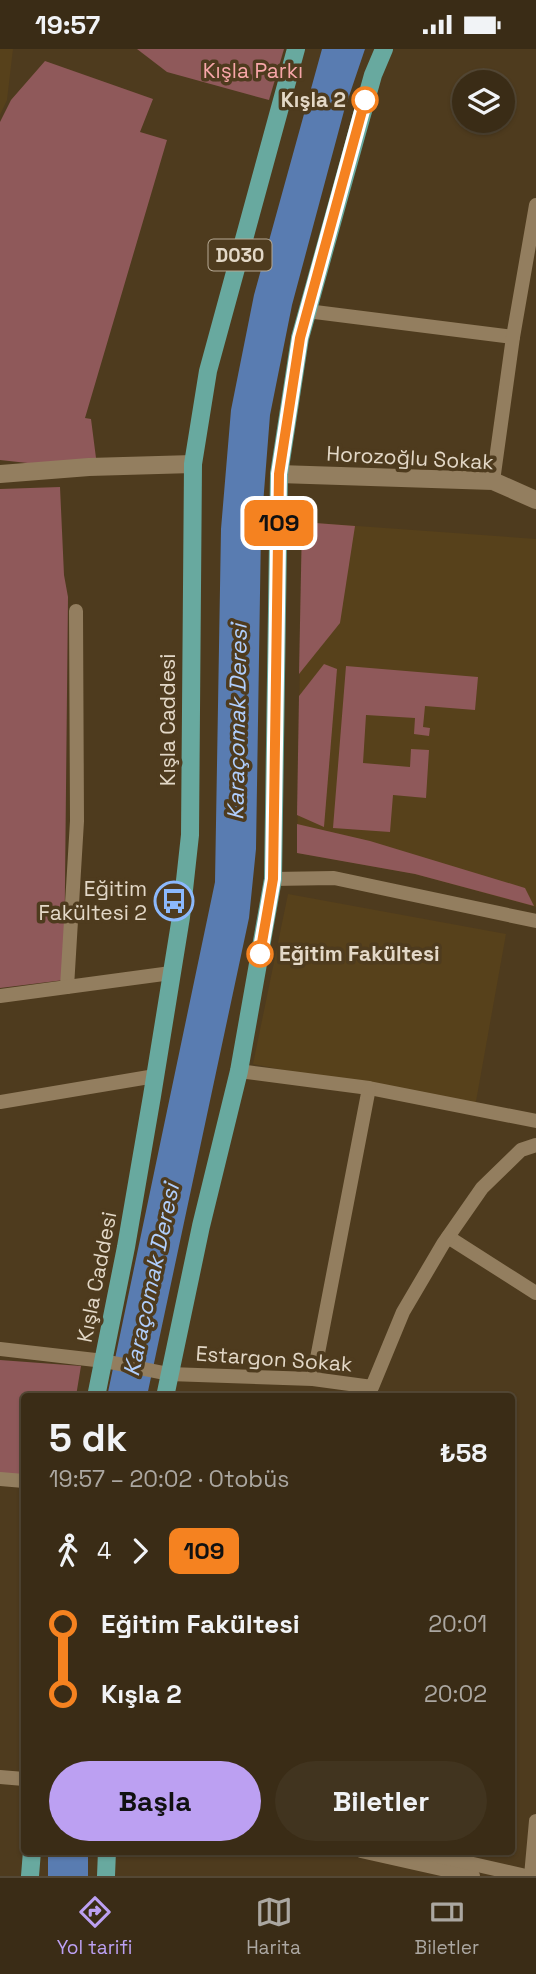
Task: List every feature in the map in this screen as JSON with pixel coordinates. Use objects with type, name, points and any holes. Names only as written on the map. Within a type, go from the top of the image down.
[{"type":"main road","name":"Kışla Caddesi","points":[[97,1393],[127,1247],[181,917],[190,835],[193,464],[208,371],[296,49]]},
{"type":"main road","points":[[166,1393],[239,1071],[273,879],[279,474],[300,338],[373,75],[384,49]]},
{"type":"main road","points":[[30,1876],[32,1855]]},
{"type":"main road","points":[[106,1876],[107,1855]]},
{"type":"street","points":[[493,481],[513,337],[529,292],[536,205]]},
{"type":"street","points":[[307,311],[513,337]]},
{"type":"street","points":[[0,474],[193,464]]},
{"type":"street","name":"Horozoğlu Sokak","points":[[279,474],[493,481],[536,500]]},
{"type":"street","points":[[67,987],[78,821],[76,611]]},
{"type":"street","points":[[273,879],[334,878],[536,921]]},
{"type":"street","points":[[0,996],[171,973]]},
{"type":"street","points":[[239,1071],[369,1089],[536,1121]]},
{"type":"street","points":[[0,1102],[155,1076]]},
{"type":"street","points":[[313,1379],[369,1089]]},
{"type":"street","name":"Estargon Sokak","points":[[0,1349],[104,1361],[169,1374],[313,1379],[372,1387],[403,1312],[481,1188],[521,1150],[536,1145]]},
{"type":"street","points":[[448,1237],[536,1293]]},
{"type":"street","points":[[0,1479],[21,1481]]},
{"type":"street","points":[[0,1777],[21,1779]]},
{"type":"street","points":[[434,1855],[528,1876],[536,1821]]},
{"type":"street","points":[[379,1855],[473,1876]]},
{"type":"shaded area","points":[[0,49],[13,49],[7,100],[0,115]]},
{"type":"shaded area","points":[[302,522],[536,539],[536,907],[415,874],[297,853]]},
{"type":"shaded area","points":[[288,894],[506,934],[475,1107],[253,1064]]},
{"type":"green space","name":"Kışla Parkı","points":[[137,49],[284,49],[269,100],[167,72]]},
{"type":"green space","points":[[45,61],[153,99],[140,132],[167,140],[85,418],[91,419],[96,458],[55,466],[0,460],[0,122],[11,100]]},
{"type":"green space","points":[[60,487],[64,575],[68,597],[64,980],[0,988],[0,489]]},
{"type":"green space","points":[[302,522],[355,526],[340,623],[299,674]]},
{"type":"green space","points":[[324,664],[337,669],[324,827],[297,815],[299,696]]},
{"type":"green space","points":[[346,666],[478,677],[475,710],[425,706],[423,727],[430,728],[429,736],[414,734],[415,718],[366,715],[363,763],[410,767],[411,749],[429,750],[426,798],[393,795],[390,832],[333,828]]},
{"type":"green space","points":[[297,824],[370,841],[525,888],[534,906],[415,874],[297,853]]},
{"type":"green space","points":[[0,1360],[81,1366],[76,1393],[21,1393],[21,1480],[0,1478]]},
{"type":"water","name":"Karaçomak Deresi","points":[[322,49],[365,49],[344,111],[292,305],[270,415],[261,530],[256,849],[249,918],[148,1393],[108,1393],[215,882],[221,529],[231,410],[254,295]]},
{"type":"water","points":[[48,1855],[88,1855],[88,1876],[48,1876]]},
{"type":"bus line","name":"109","points":[[260,954],[273,879],[279,474],[300,338],[365,100]]},
{"type":"place","name":"Kışla 2","points":[[365,100]]},
{"type":"place","name":"Eğitim Fakültesi 2","points":[[174,901]]},
{"type":"place","name":"Eğitim Fakültesi","points":[[260,954]]}]
